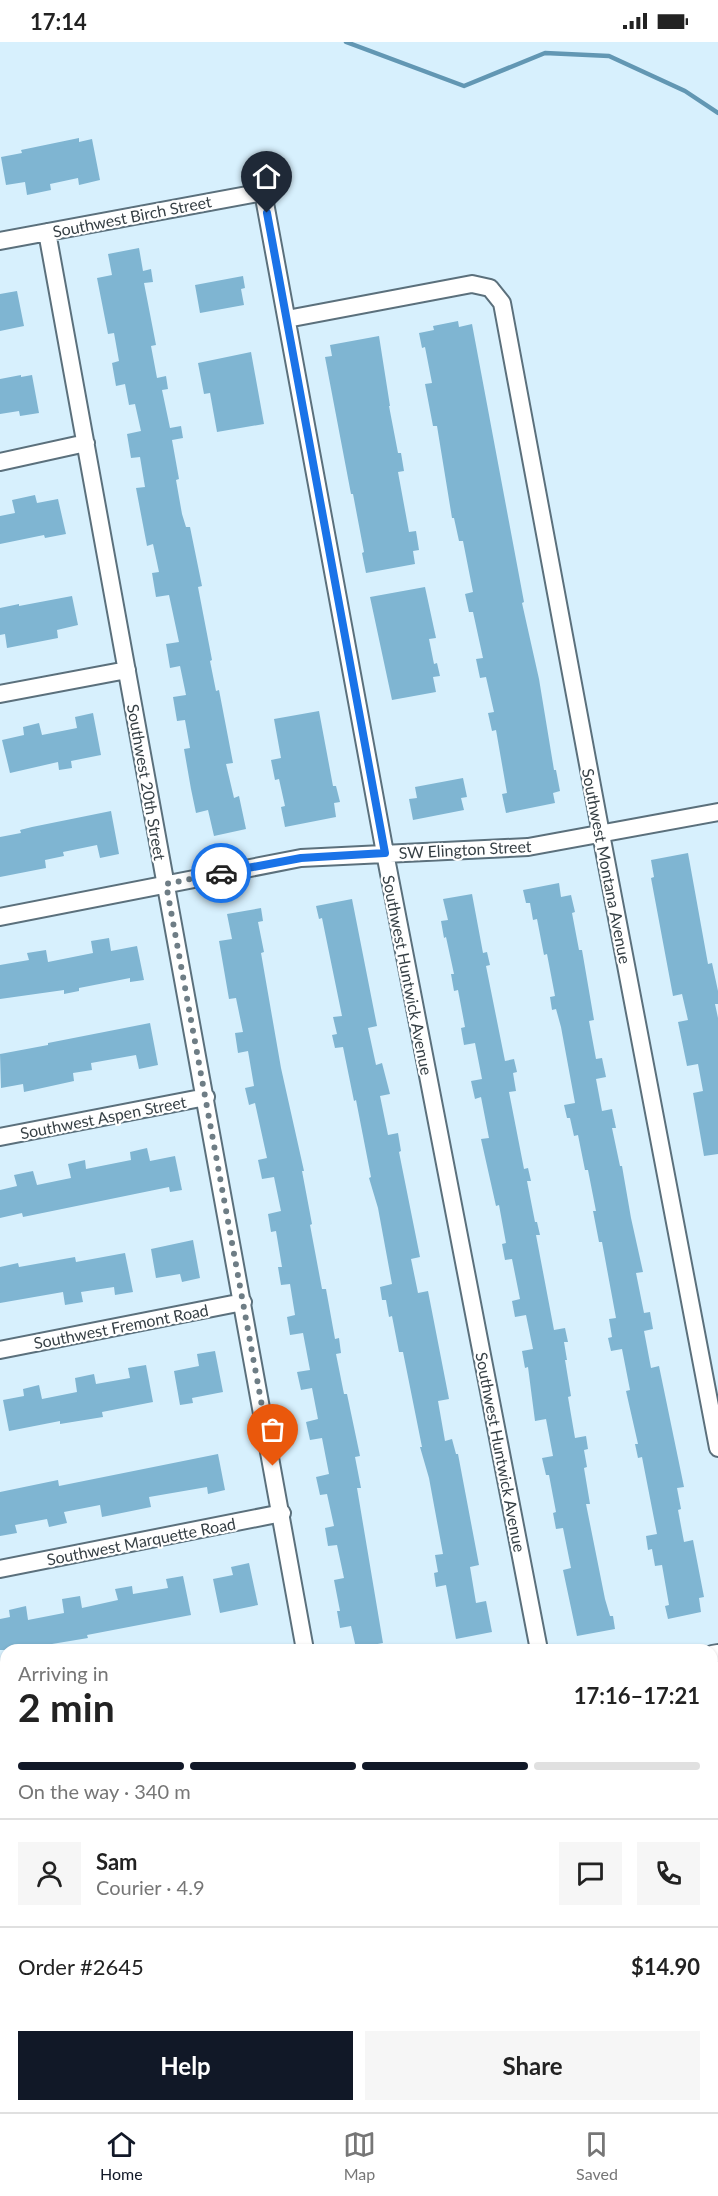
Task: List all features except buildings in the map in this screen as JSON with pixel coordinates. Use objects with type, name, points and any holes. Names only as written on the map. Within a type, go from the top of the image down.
[{"type":"street","name":"Southwest Birch Street","points":[[0,241],[263,192]]},
{"type":"street","name":"Southwest Huntwick Avenue","points":[[263,192],[385,853],[538,1644]]},
{"type":"street","name":"Southwest 20th Street","points":[[47,232],[305,1644]]},
{"type":"street","name":"Southwest Montana Avenue","points":[[287,319],[472,284],[490,288],[502,303],[718,1448]]},
{"type":"street","points":[[0,462],[86,443]]},
{"type":"street","points":[[0,694],[127,670]]},
{"type":"street","name":"SW Elington Street","points":[[0,917],[301,858],[528,846],[718,812]]},
{"type":"street","name":"Southwest Aspen Street","points":[[0,1137],[206,1097]]},
{"type":"street","name":"Southwest Fremont Road","points":[[0,1350],[243,1302]]},
{"type":"street","name":"Southwest Marquette Road","points":[[0,1569],[282,1513]]},
{"type":"waterway","points":[[346,42],[464,86],[545,53],[609,56],[685,91],[718,113]]},
{"type":"way so far","points":[[221,873],[166,884],[273,1466]]},
{"type":"route","points":[[221,873],[301,858],[385,853],[267,213]]}]
